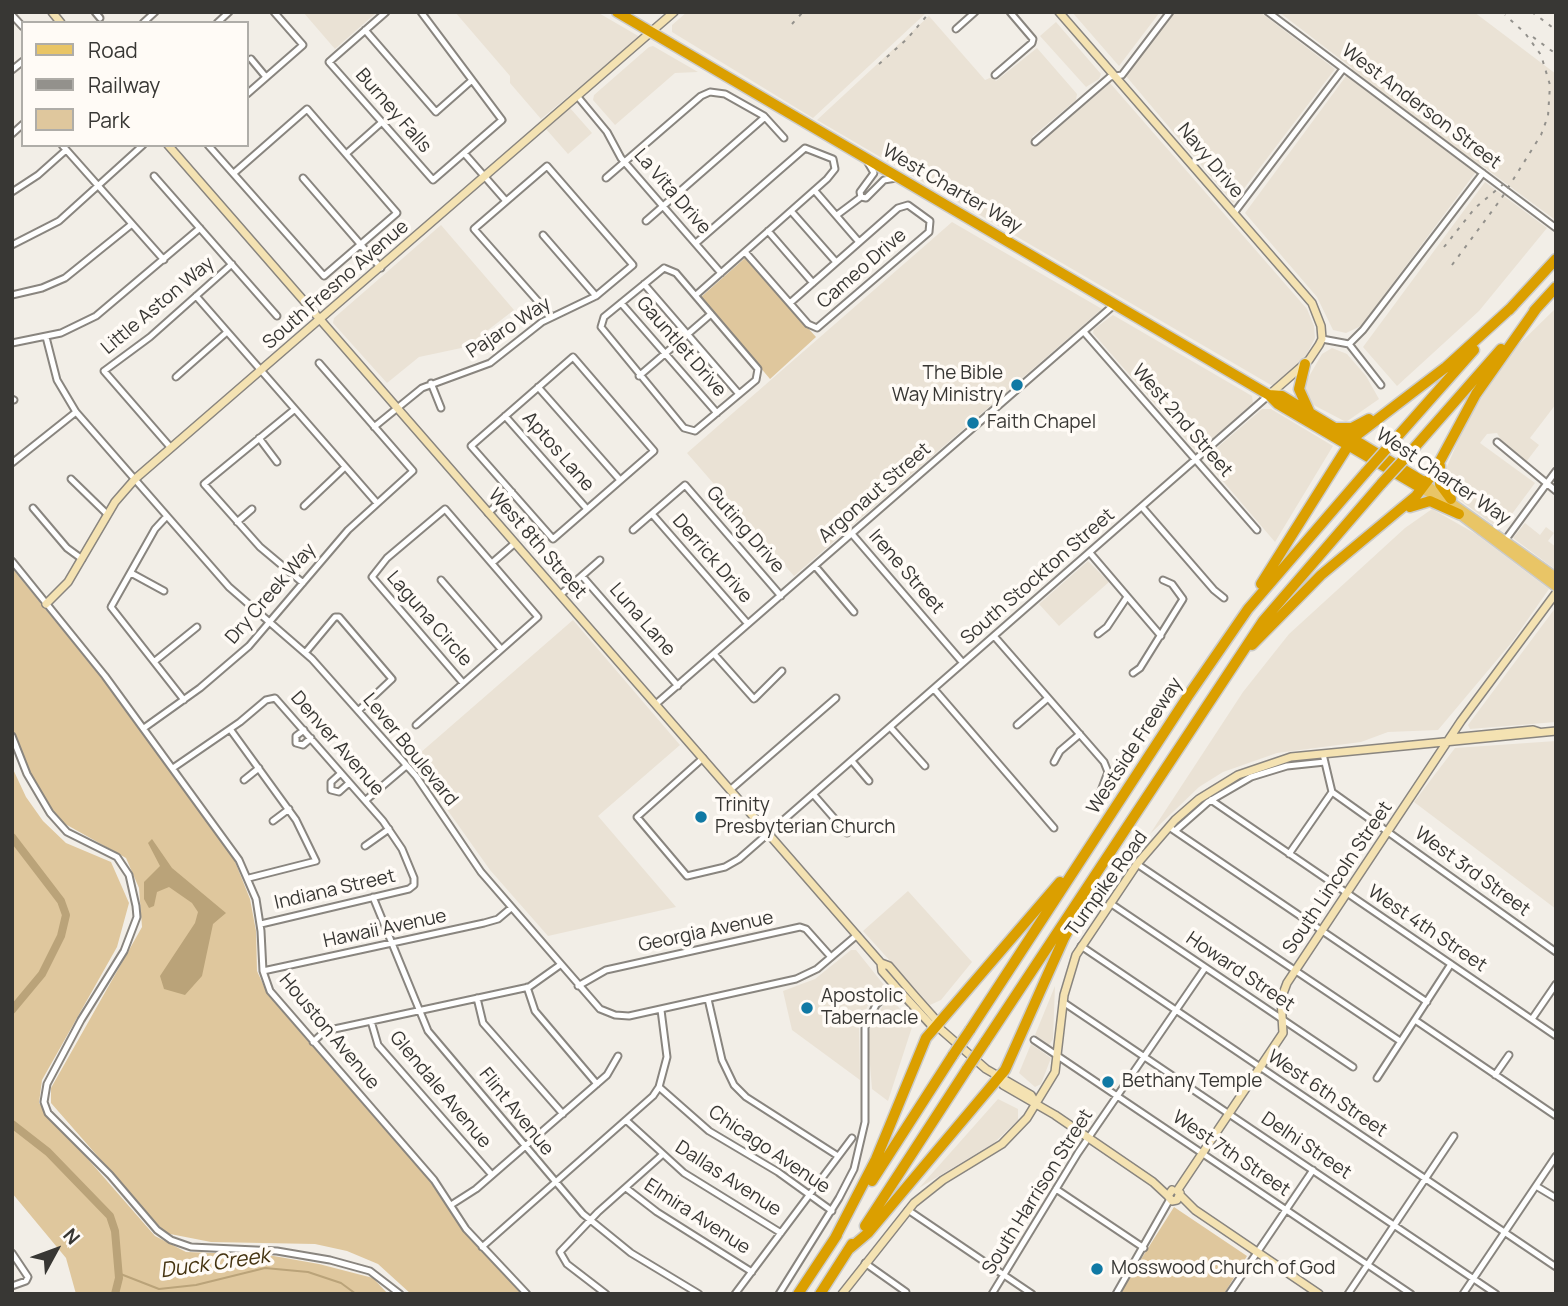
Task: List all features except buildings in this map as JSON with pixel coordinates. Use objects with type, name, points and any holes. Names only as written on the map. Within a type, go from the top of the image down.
[{"type":"highway","name":"West Charter Way","points":[[617,12],[1269,395],[1278,404],[1325,432],[1351,442],[1423,485]]},
{"type":"highway","name":"Westside Freeway","points":[[798,1294],[1248,609],[1556,259]]},
{"type":"highway","name":"Westside Freeway","points":[[820,1294],[1229,668],[1263,621],[1556,287]]},
{"type":"highway","points":[[1248,609],[1254,594],[1351,442],[1388,410],[1446,368],[1513,306]]},
{"type":"highway","points":[[1229,668],[1321,575],[1410,503],[1442,458],[1476,394],[1536,309]]},
{"type":"highway","points":[[1305,364],[1301,397],[1312,414]]},
{"type":"highway","name":"West Charter Way","points":[[1269,395],[1282,396],[1336,428],[1351,442]]},
{"type":"highway","points":[[1336,428],[1352,428],[1388,410]]},
{"type":"highway","points":[[1325,432],[1336,450],[1334,469]]},
{"type":"highway","points":[[1442,458],[1438,479],[1451,499]]},
{"type":"highway","points":[[1389,520],[1423,501],[1459,514]]},
{"type":"highway","points":[[835,1238],[876,1159],[922,1048],[1070,869],[1080,861]]},
{"type":"highway","points":[[848,1250],[868,1233],[999,1077],[1011,1058],[1064,938],[1093,886],[1098,870]]},
{"type":"main road","name":"West Charter Way","points":[[1423,485],[1451,499],[1556,577]]},
{"type":"main road","name":"West Charter Way","points":[[1423,485],[1556,587]]},
{"type":"main road","points":[[1475,526],[1482,527],[1498,539],[1506,539]]},
{"type":"street","points":[[95,12],[100,19]]},
{"type":"street","points":[[248,93],[303,45],[274,12]]},
{"type":"street","points":[[386,12],[365,30],[436,112],[471,81]]},
{"type":"street","points":[[421,12],[502,120],[464,153],[506,201],[474,229],[551,316]]},
{"type":"street","name":"South Fresno Avenue","points":[[46,604],[68,582],[107,514],[135,479],[674,12]]},
{"type":"street","points":[[956,29],[975,12]]},
{"type":"street","points":[[995,75],[1032,43],[1032,39],[1010,12]]},
{"type":"street","name":"Navy Drive","points":[[1059,12],[1312,303],[1319,319],[1322,339]]},
{"type":"street","points":[[1035,142],[1115,75],[1119,76],[1126,71],[1170,12]]},
{"type":"street","name":"West Anderson Street","points":[[1268,12],[1556,228]]},
{"type":"street","name":"Burney Falls","points":[[365,30],[329,62],[433,180],[464,153]]},
{"type":"street","points":[[251,59],[266,77]]},
{"type":"street","points":[[1234,214],[1343,69]]},
{"type":"street","points":[[606,178],[701,96],[710,92],[725,94],[765,117],[784,138]]},
{"type":"street","name":"La Vita Drive","points":[[578,97],[606,130],[624,162],[721,273]]},
{"type":"street","points":[[210,147],[324,276],[397,213],[307,110],[234,173]]},
{"type":"street","points":[[646,221],[765,117]]},
{"type":"street","points":[[346,154],[382,122]]},
{"type":"street","points":[[12,245],[59,221],[141,147]]},
{"type":"street","name":"West 8th Street","points":[[170,147],[881,963],[893,971],[914,993],[937,1021],[938,1027]]},
{"type":"street","points":[[12,191],[37,175],[64,148],[164,260]]},
{"type":"street","points":[[696,243],[805,148],[831,157],[835,169],[815,191],[696,295]]},
{"type":"street","points":[[861,197],[860,192],[874,173],[867,161]]},
{"type":"street","name":"Pajaro Way","points":[[374,427],[431,383],[491,363],[551,316],[596,296],[634,265],[547,166],[506,201]]},
{"type":"street","points":[[1349,344],[1363,330],[1483,173]]},
{"type":"street","points":[[154,176],[277,316]]},
{"type":"street","points":[[303,178],[381,268]]},
{"type":"street","points":[[837,215],[861,197],[866,198],[884,180],[896,178]]},
{"type":"street","points":[[745,252],[790,303],[813,283],[859,242],[815,191]]},
{"type":"street","name":"Cameo Drive","points":[[790,303],[814,328],[820,327],[929,232],[931,224],[928,217],[903,205],[859,242]]},
{"type":"street","points":[[791,211],[836,262]]},
{"type":"street","points":[[12,295],[42,288],[65,278],[85,265],[132,224]]},
{"type":"street","points":[[12,343],[46,337],[96,316],[200,228]]},
{"type":"street","points":[[768,231],[813,283]]},
{"type":"street","points":[[543,234],[596,296]]},
{"type":"street","name":"Little Aston Way","points":[[171,448],[104,371],[150,337],[232,264]]},
{"type":"street","points":[[660,270],[670,270],[696,295],[758,369],[756,380],[701,428],[689,432],[602,332],[601,322],[644,284],[660,270]]},
{"type":"street","points":[[644,284],[739,394]]},
{"type":"street","points":[[196,296],[377,503]]},
{"type":"street","name":"Gauntlet Drive","points":[[621,303],[717,413]]},
{"type":"street","name":"Argonaut Street","points":[[656,705],[1115,304]]},
{"type":"street","points":[[639,376],[711,314]]},
{"type":"street","points":[[176,377],[228,332]]},
{"type":"street","name":"West 2nd Street","points":[[1084,332],[1257,530]]},
{"type":"street","name":"Lever Boulevard","points":[[46,337],[57,380],[76,412],[229,587],[305,653],[358,711],[436,804],[478,868],[510,908],[596,1006],[615,1015],[629,1016],[796,979],[831,957],[857,935]]},
{"type":"street","points":[[1322,339],[1349,344],[1381,386]]},
{"type":"street","name":"South Stockton Street","points":[[703,758],[637,817],[683,873],[691,876],[729,865],[768,833],[1305,364],[1322,339]]},
{"type":"street","points":[[573,357],[654,451],[552,539],[471,446],[538,387],[573,357]]},
{"type":"street","points":[[319,363],[374,427]]},
{"type":"street","points":[[431,383],[441,408]]},
{"type":"street","points":[[538,387],[620,480]]},
{"type":"street","points":[[295,409],[204,484],[260,547],[303,583]]},
{"type":"street","points":[[12,463],[76,412]]},
{"type":"street","name":"Aptos Lane","points":[[505,416],[587,509]]},
{"type":"street","name":"Dry Creek Way","points":[[144,728],[184,700],[249,646],[348,530],[413,471],[374,427]]},
{"type":"street","points":[[258,438],[276,462]]},
{"type":"street","points":[[1497,442],[1556,491]]},
{"type":"street","points":[[304,506],[345,467]]},
{"type":"street","points":[[1506,539],[1556,471]]},
{"type":"street","points":[[71,479],[94,505],[107,514]]},
{"type":"street","name":"Guting Drive","points":[[652,514],[685,485],[781,596]]},
{"type":"street","points":[[488,513],[512,492]]},
{"type":"street","points":[[1142,507],[1224,598]]},
{"type":"street","points":[[33,508],[67,548],[82,559]]},
{"type":"street","points":[[237,522],[252,509]]},
{"type":"street","name":"Laguna Circle","points":[[445,509],[492,563],[538,617],[463,682],[372,577],[387,558],[445,509]]},
{"type":"street","points":[[633,530],[652,514]]},
{"type":"street","name":"Derrick Drive","points":[[652,514],[748,624]]},
{"type":"street","points":[[167,516],[155,530],[111,607],[184,700]]},
{"type":"street","name":"Irene Street","points":[[852,534],[963,663]]},
{"type":"street","points":[[492,563],[515,543]]},
{"type":"street","points":[[1090,553],[1161,636]]},
{"type":"street","points":[[560,595],[600,560]]},
{"type":"street","name":"Houston Avenue","points":[[12,561],[144,728],[232,848],[248,878],[261,923],[262,971],[273,995],[434,1180],[482,1247],[527,1294]]},
{"type":"street","points":[[815,566],[854,612]]},
{"type":"street","points":[[131,573],[164,591]]},
{"type":"street","name":"Luna Lane","points":[[582,576],[678,686]]},
{"type":"street","points":[[441,580],[501,649]]},
{"type":"street","points":[[1133,673],[1140,668],[1183,599],[1172,584],[1163,580]]},
{"type":"street","name":"South Lincoln Street","points":[[1116,1294],[1174,1196],[1283,1033],[1282,992],[1295,970],[1447,740],[1556,593]]},
{"type":"street","points":[[1098,634],[1107,627],[1128,597]]},
{"type":"street","points":[[305,653],[335,617],[339,617],[392,679],[358,711]]},
{"type":"street","points":[[155,661],[197,627]]},
{"type":"street","points":[[994,636],[1080,734],[1108,772],[1099,796]]},
{"type":"street","points":[[714,653],[754,699],[782,671]]},
{"type":"street","points":[[416,725],[463,682]]},
{"type":"street","points":[[934,689],[1054,828]]},
{"type":"street","name":"Denver Avenue","points":[[173,768],[273,697],[389,829],[410,867],[415,883]]},
{"type":"street","points":[[730,790],[836,698]]},
{"type":"street","points":[[1017,725],[1048,698]]},
{"type":"street","points":[[890,727],[925,766]]},
{"type":"street","points":[[230,729],[289,809],[316,861],[248,878]]},
{"type":"street","points":[[304,730],[296,736],[296,743],[303,745],[311,738]]},
{"type":"street","name":"Turnpike Road","points":[[842,1294],[908,1210],[934,1186],[1012,1135],[1037,1103],[1052,1081],[1058,1056],[1063,1002],[1070,971],[1081,947],[1138,864],[1199,799],[1238,775],[1277,761],[1324,758],[1447,740],[1456,735],[1556,731]]},
{"type":"street","points":[[1054,762],[1060,751],[1080,734]]},
{"type":"street","points":[[12,736],[27,774],[50,813],[67,832],[111,853],[122,863],[132,884],[136,906],[136,917],[124,951],[81,1020],[47,1084],[44,1102],[48,1113],[116,1181],[157,1230],[171,1240],[191,1247],[277,1251],[330,1260],[370,1271],[400,1294]]},
{"type":"street","points":[[1289,854],[1332,792],[1324,758],[1262,773],[1211,800],[1172,829],[1426,1002]]},
{"type":"street","points":[[852,761],[869,780]]},
{"type":"street","points":[[366,800],[406,766]]},
{"type":"street","points":[[244,780],[259,768]]},
{"type":"street","points":[[341,773],[331,782],[331,790],[339,792],[349,783]]},
{"type":"street","name":"West 3rd Street","points":[[1332,792],[1389,830],[1556,953]]},
{"type":"street","points":[[813,794],[847,834]]},
{"type":"street","name":"West 4th Street","points":[[1211,800],[1556,1036]]},
{"type":"street","points":[[274,821],[289,809]]},
{"type":"street","points":[[365,846],[389,829]]},
{"type":"street","points":[[1138,864],[1400,1041]]},
{"type":"street","name":"Indiana Street","points":[[261,923],[409,889],[415,883]]},
{"type":"street","name":"Flint Avenue","points":[[373,897],[428,1031],[527,1144],[555,1184],[590,1220],[631,1253],[699,1294]]},
{"type":"street","name":"Howard Street","points":[[1110,903],[1353,1067]]},
{"type":"street","name":"Hawaii Avenue","points":[[262,971],[496,920],[510,908]]},
{"type":"street","name":"Georgia Avenue","points":[[578,986],[606,970],[800,927],[805,928],[831,957]]},
{"type":"street","name":"West 6th Street","points":[[1081,947],[1556,1268]]},
{"type":"street","name":"West 8th Street","points":[[881,963],[882,971],[932,1026],[938,1027],[999,1077],[1004,1077],[1031,1095],[1037,1103],[1089,1139],[1319,1294]]},
{"type":"street","points":[[1377,1077],[1451,964]]},
{"type":"street","points":[[313,1042],[325,1031],[527,987],[560,965]]},
{"type":"street","name":"South Harrison Street","points":[[992,1294],[1056,1189],[1205,968]]},
{"type":"street","points":[[893,971],[896,987]]},
{"type":"street","points":[[1532,1019],[1556,984]]},
{"type":"street","points":[[527,987],[535,1012],[597,1084]]},
{"type":"street","points":[[896,987],[914,993]]},
{"type":"street","points":[[779,1294],[832,1210],[854,1169],[864,1133],[865,1027],[876,1005],[896,987]]},
{"type":"street","points":[[477,998],[483,1023],[563,1114]]},
{"type":"street","points":[[708,999],[722,1060],[734,1085],[746,1097],[838,1156]]},
{"type":"street","name":"Delhi Street","points":[[1063,1002],[1496,1294]]},
{"type":"street","points":[[482,1247],[628,1121],[659,1087],[667,1051],[661,1010]]},
{"type":"street","points":[[1415,1020],[1556,1116]]},
{"type":"street","name":"Glendale Avenue","points":[[371,1021],[378,1045],[492,1175]]},
{"type":"street","name":"West 7th Street","points":[[1034,1040],[1411,1294]]},
{"type":"street","points":[[1495,1075],[1509,1055]]},
{"type":"street","points":[[451,1205],[492,1175],[597,1084],[609,1073],[618,1056]]},
{"type":"street","name":"Chicago Avenue","points":[[659,1087],[709,1131],[832,1210]]},
{"type":"street","name":"Dallas Avenue","points":[[628,1121],[663,1155],[781,1233]]},
{"type":"street","points":[[1348,1294],[1454,1136]]},
{"type":"street","points":[[736,1294],[852,1138]]},
{"type":"street","points":[[607,1294],[567,1264],[560,1255],[590,1220],[663,1155]]},
{"type":"street","points":[[1463,1294],[1556,1156]]},
{"type":"street","points":[[1229,1294],[1313,1170]]},
{"type":"street","points":[[1536,1186],[1556,1198]]},
{"type":"street","name":"Elmira Avenue","points":[[626,1188],[657,1212],[752,1272]]},
{"type":"street","points":[[1056,1189],[1144,1248]]},
{"type":"street","points":[[908,1210],[1032,1294]]},
{"type":"street","points":[[12,1253],[28,1277],[26,1281],[12,1286]]},
{"type":"street","points":[[865,1264],[906,1292]]},
{"type":"shaded area","points":[[303,12],[377,12],[335,49]]},
{"type":"shaded area","points":[[455,12],[597,12],[640,37],[541,119],[510,83],[510,76]]},
{"type":"shaded area","points":[[687,12],[927,12],[813,118],[672,32],[672,25]]},
{"type":"shaded area","points":[[1072,12],[1160,12],[1119,66]]},
{"type":"shaded area","points":[[1174,12],[1260,12],[1335,69],[1233,203],[1126,76]]},
{"type":"shaded area","points":[[1279,12],[1474,12],[1556,74],[1556,217],[1554,219],[1481,165],[1361,326],[1346,333],[1333,330],[1317,297],[1245,213],[1352,68]]},
{"type":"shaded area","points":[[929,16],[985,80],[992,77],[996,81],[1037,48],[1077,94],[1076,100],[1032,137],[1038,145],[1110,83],[1307,309],[1314,326],[1315,338],[1306,356],[1279,384],[1271,385],[817,120]]},
{"type":"shaded area","points":[[1056,22],[1101,74],[1099,79],[1086,87],[1040,36]]},
{"type":"shaded area","points":[[653,46],[698,72],[675,73],[615,125],[593,100],[594,95]]},
{"type":"shaded area","points":[[570,108],[592,133],[568,154],[546,129]]},
{"type":"shaded area","points":[[1485,182],[1547,228],[1479,311],[1397,386],[1363,347]]},
{"type":"shaded area","points":[[952,222],[1102,309],[794,576],[687,453]]},
{"type":"shaded area","points":[[441,225],[514,310],[466,347],[419,357],[387,383],[333,323],[334,318]]},
{"type":"shaded area","points":[[1556,308],[1556,404],[1530,438],[1539,445],[1526,462],[1505,447],[1497,433],[1487,434],[1480,443],[1535,483],[1500,530],[1452,494],[1442,478],[1465,425],[1506,357]]},
{"type":"shaded area","points":[[1113,315],[1252,396],[1253,403],[1197,452],[1093,333],[1094,329]]},
{"type":"shaded area","points":[[1332,348],[1347,354],[1366,376],[1379,399],[1346,422],[1306,401],[1303,393],[1304,385],[1322,354]]},
{"type":"shaded area","points":[[1262,409],[1271,409],[1333,446],[1275,542],[1204,459]]},
{"type":"shaded area","points":[[1432,509],[1476,534],[1549,589],[1512,642],[1438,730],[1388,732],[1361,742],[1277,753],[1223,772],[1199,787],[1150,834],[1243,692],[1289,634],[1405,528]]},
{"type":"shaded area","points":[[1525,523],[1540,535],[1546,527],[1554,533],[1548,541],[1556,547],[1556,570],[1513,538]]},
{"type":"shaded area","points":[[1088,561],[1109,582],[1059,626],[1039,604]]},
{"type":"shaded area","points":[[1556,607],[1556,722],[1470,729],[1468,725]]},
{"type":"shaded area","points":[[573,620],[680,745],[598,816],[676,907],[548,936],[490,870],[412,760]]},
{"type":"shaded area","points":[[1556,741],[1556,909],[1414,802],[1455,748]]},
{"type":"shaded area","points":[[152,839],[172,868],[226,913],[213,924],[202,976],[185,995],[164,989],[160,976],[195,923],[198,912],[192,903],[169,887],[157,892],[154,906],[149,908],[144,899],[144,882],[160,866],[148,843]]},
{"type":"shaded area","points":[[908,891],[972,962],[941,1000],[930,1005],[863,931]]},
{"type":"shaded area","points":[[851,950],[856,950],[884,985],[867,1007],[859,1027],[860,1080],[792,1030],[783,991],[815,979]]},
{"type":"shaded area","points":[[1055,986],[1053,1039],[1049,1045],[1035,1035]]},
{"type":"shaded area","points":[[885,1002],[894,1002],[913,1024],[888,1101],[872,1089],[868,1040],[870,1028]]},
{"type":"shaded area","points":[[1031,1044],[1051,1058],[1041,1084],[1035,1087],[1019,1073]]},
{"type":"shaded area","points":[[998,1099],[1018,1109],[1018,1120],[994,1143],[919,1188]]},
{"type":"green space","points":[[745,258],[816,337],[770,379],[701,297]]},
{"type":"green space","points":[[12,568],[100,676],[234,859],[250,899],[256,931],[257,971],[268,995],[429,1180],[461,1228],[524,1294],[411,1294],[378,1264],[347,1251],[315,1244],[211,1242],[165,1233],[51,1103],[51,1088],[142,927],[139,888],[126,858],[58,820],[38,791],[12,727]]},
{"type":"green space","points":[[12,767],[26,797],[43,821],[66,843],[111,862],[129,903],[117,947],[42,1080],[39,1103],[155,1236],[186,1252],[268,1255],[319,1264],[373,1278],[388,1294],[76,1294],[66,1258],[12,1193]]},
{"type":"green space","points":[[1174,1207],[1247,1256],[1224,1294],[1119,1294]]},
{"type":"waterway","points":[[12,837],[61,901],[66,915],[61,936],[42,974],[12,1010]]},
{"type":"waterway","points":[[12,1124],[48,1152],[110,1216],[115,1231],[119,1278],[115,1294]]},
{"type":"waterway","name":"Duck Creek","points":[[118,1273],[159,1289],[196,1285],[265,1268],[308,1272],[341,1283],[356,1294]]},
{"type":"railway","points":[[792,24],[803,12]]},
{"type":"railway","points":[[879,64],[907,39],[930,12]]},
{"type":"railway","points":[[1532,12],[1556,30]]},
{"type":"railway","points":[[1452,265],[1501,199],[1541,135],[1548,116],[1550,85],[1541,55],[1525,33],[1505,15]]},
{"type":"railway","points":[[1533,37],[1556,54]]},
{"type":"railway","points":[[1444,247],[1475,208],[1507,181]]},
{"type":"place","name":"The Bible Way Ministry","points":[[1017,385]]},
{"type":"place","name":"Faith Chapel","points":[[973,423]]},
{"type":"place","name":"Trinity Presbyterian Church","points":[[701,817]]},
{"type":"place","name":"Apostolic Tabernacle","points":[[807,1008]]},
{"type":"place","name":"Bethany Temple","points":[[1108,1082]]},
{"type":"place","name":"Mosswood Church of God","points":[[1097,1269]]}]
